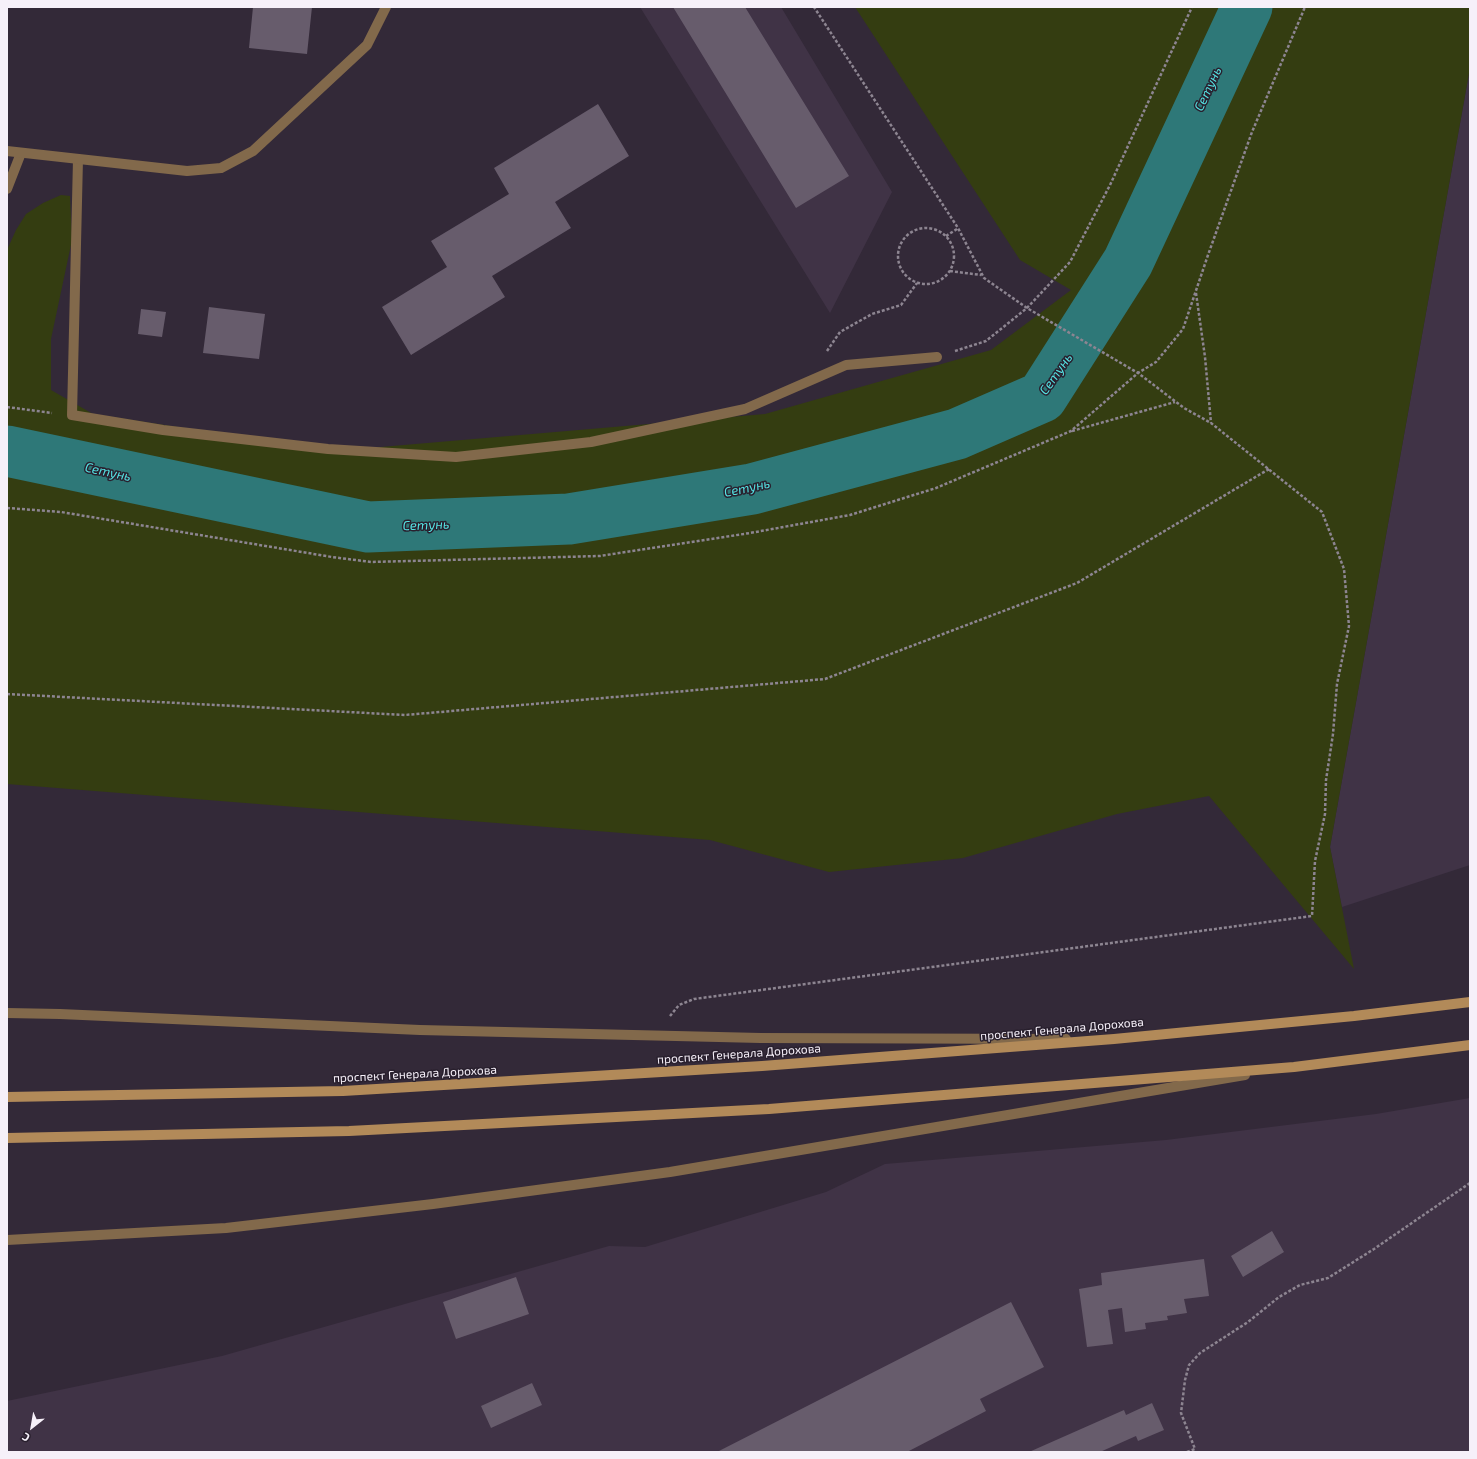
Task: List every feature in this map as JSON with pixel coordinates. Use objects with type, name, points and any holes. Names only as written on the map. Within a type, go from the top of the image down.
[{"type":"main road","name":"проспект Генерала Дорохова","points":[[7,1097],[343,1091],[762,1066],[1114,1039],[1354,1016],[1470,1002]]},
{"type":"main road","points":[[7,1138],[349,1131],[769,1109],[1294,1067],[1470,1045]]},
{"type":"street","points":[[7,151],[187,171],[222,168],[253,151],[367,45],[386,7]]},
{"type":"street","points":[[7,189],[22,153]]},
{"type":"street","points":[[78,159],[72,415],[163,430],[328,449],[456,457],[599,440],[745,409],[846,365],[937,357]]},
{"type":"street","points":[[7,1013],[68,1014],[420,1030],[713,1037],[1114,1039]]},
{"type":"street","points":[[7,1240],[226,1228],[448,1202],[670,1172],[1294,1067]]},
{"type":"path","points":[[669,1018],[679,1005],[694,999],[1312,916],[1315,861],[1325,814],[1326,780],[1333,734],[1337,684],[1349,626],[1344,569],[1322,512],[1211,424],[1176,402],[1138,373],[1027,308],[984,278],[981,275],[958,228],[814,7]]},
{"type":"path","points":[[937,357],[986,341],[1027,308],[1070,262],[1110,185],[1192,7]]},
{"type":"path","points":[[1072,431],[1138,373],[1156,362],[1183,329],[1252,132],[1305,7]]},
{"type":"path","points":[[930,227],[939,230],[952,244],[954,262],[950,271],[944,278],[935,282],[926,284],[917,283],[902,271],[898,263],[897,254],[899,245],[912,231],[920,228],[930,227]]},
{"type":"path","points":[[946,236],[958,228]]},
{"type":"path","points":[[950,271],[981,275]]},
{"type":"path","points":[[824,355],[840,332],[872,314],[901,305],[917,283]]},
{"type":"path","points":[[1196,290],[1206,356],[1211,424]]},
{"type":"path","points":[[7,508],[61,512],[332,557],[371,562],[600,556],[750,533],[850,515],[936,488],[1072,431],[1176,402]]},
{"type":"path","points":[[7,407],[72,415]]},
{"type":"path","points":[[7,694],[405,715],[825,679],[1077,583],[1269,469]]},
{"type":"path","points":[[1187,1452],[1195,1449],[1181,1413],[1185,1380],[1189,1366],[1200,1353],[1248,1322],[1286,1293],[1300,1285],[1328,1278],[1368,1253],[1470,1184]]},
{"type":"shaded area","points":[[640,7],[781,7],[892,192],[830,313]]},
{"type":"shaded area","points":[[1470,68],[1470,865],[1342,907],[1330,847]]},
{"type":"shaded area","points":[[1470,1098],[1470,1452],[7,1452],[7,1401],[222,1356],[609,1246],[645,1247],[826,1192],[885,1164],[1166,1140],[1376,1114]]},
{"type":"green space","points":[[855,7],[1470,7],[1470,68],[1330,847],[1354,969],[1209,796],[1117,814],[963,858],[829,872],[710,840],[7,784],[7,250],[16,230],[26,214],[43,203],[61,195],[70,196],[72,240],[51,339],[51,390],[93,414],[334,451],[765,414],[991,350],[1071,290],[1020,260]]},
{"type":"building","points":[[253,7],[312,7],[307,54],[249,48]]},
{"type":"building","points":[[673,7],[745,7],[849,176],[796,208]]},
{"type":"building","points":[[598,104],[629,156],[555,202],[571,228],[492,276],[505,297],[411,355],[382,307],[447,267],[431,241],[509,194],[494,168]]},
{"type":"building","points":[[209,307],[265,314],[259,359],[203,353]]},
{"type":"building","points":[[141,309],[166,312],[162,337],[138,334]]},
{"type":"building","points":[[1272,1231],[1284,1252],[1243,1277],[1231,1256]]},
{"type":"building","points":[[1204,1259],[1209,1296],[1184,1299],[1187,1313],[1167,1316],[1168,1320],[1145,1323],[1146,1329],[1125,1332],[1122,1308],[1108,1310],[1113,1344],[1087,1347],[1079,1289],[1102,1285],[1101,1273]]},
{"type":"building","points":[[516,1277],[529,1314],[456,1339],[443,1302]]},
{"type":"building","points":[[1011,1302],[1044,1367],[980,1399],[986,1411],[907,1452],[717,1452]]},
{"type":"building","points":[[532,1383],[542,1405],[491,1428],[481,1406]]},
{"type":"building","points":[[1152,1403],[1164,1430],[1138,1441],[1136,1436],[1100,1452],[1029,1452],[1124,1410],[1126,1415]]},
{"type":"waterway","name":"Сетунь","points":[[7,451],[368,527],[569,519],[752,489],[957,434],[1042,397],[1128,262],[1247,7]]}]
